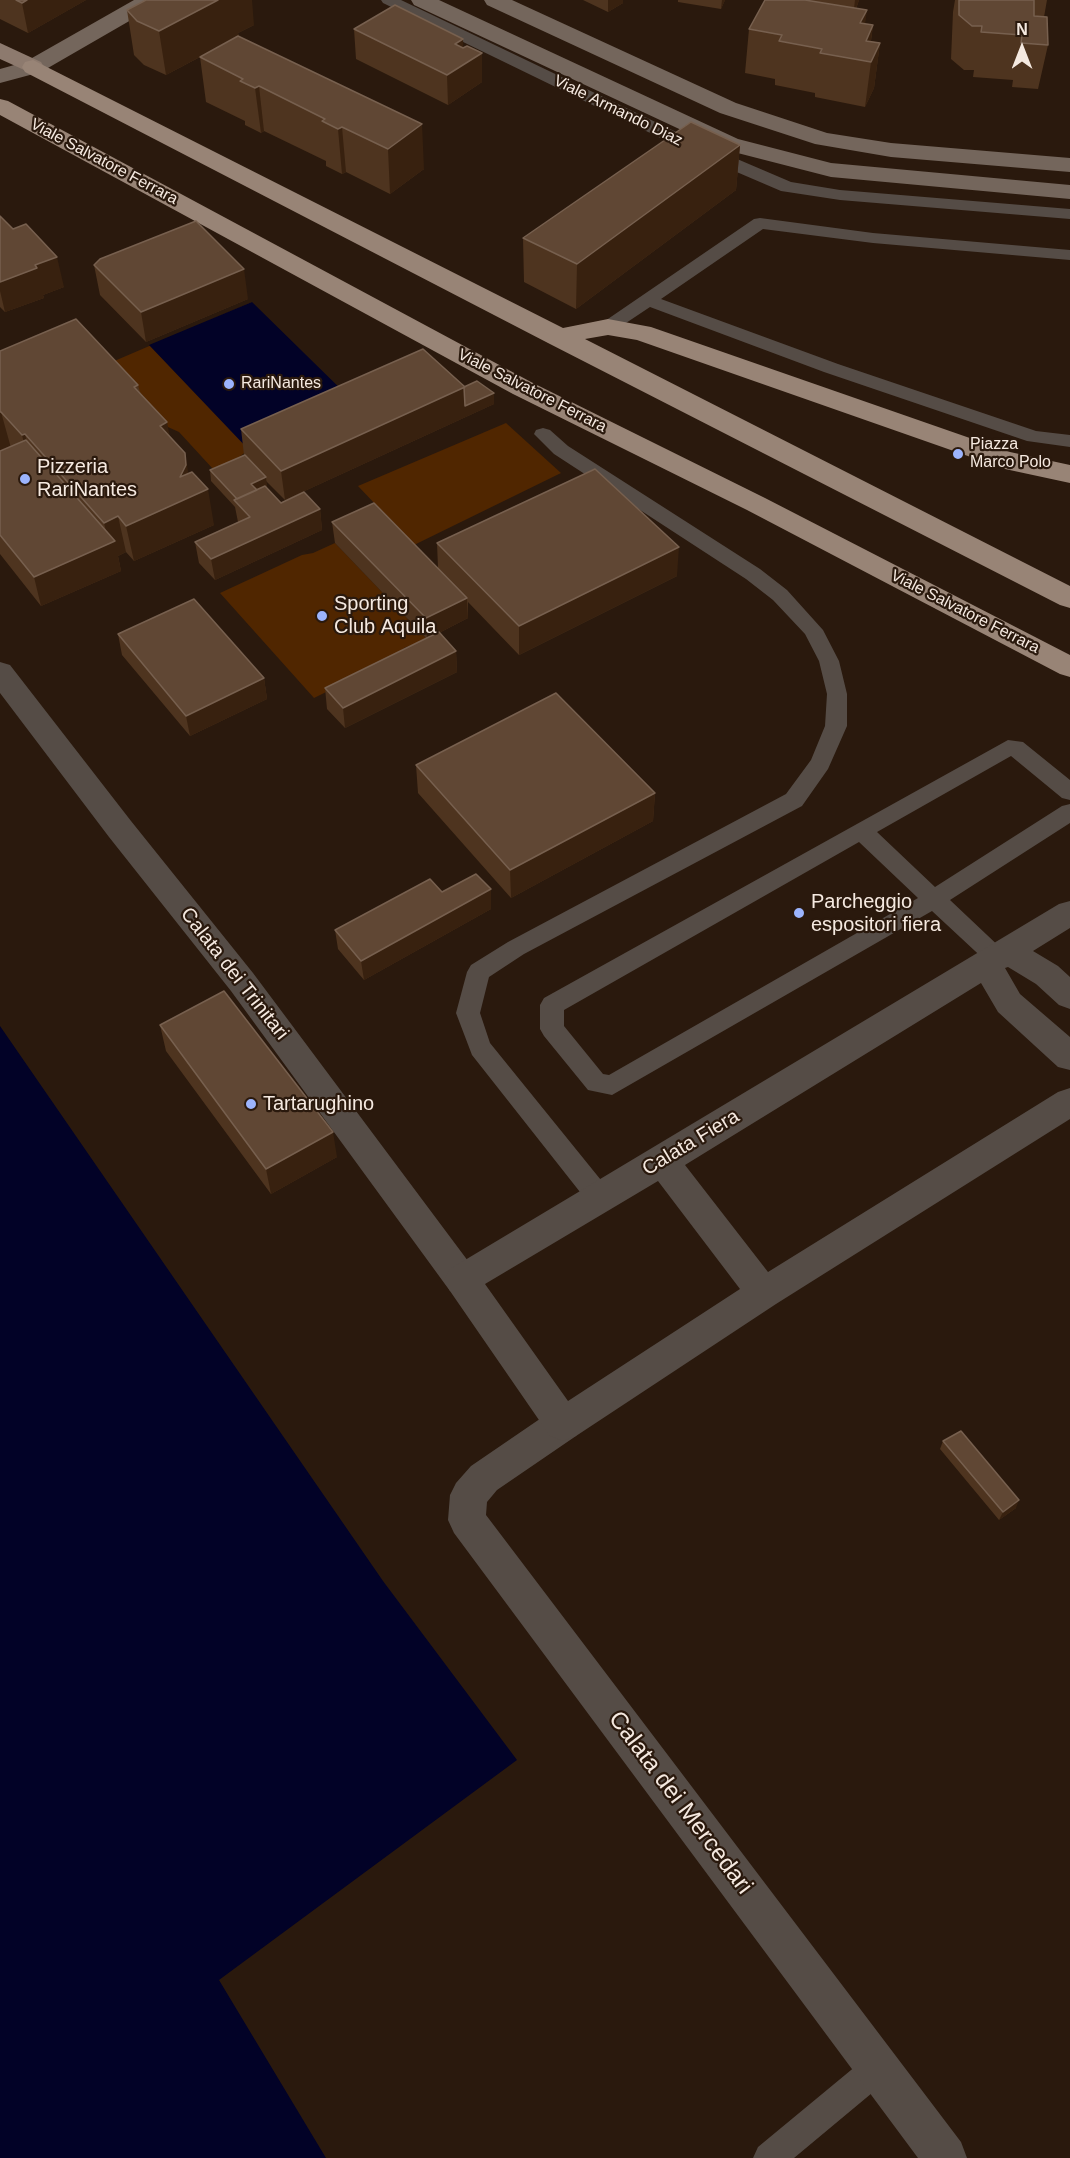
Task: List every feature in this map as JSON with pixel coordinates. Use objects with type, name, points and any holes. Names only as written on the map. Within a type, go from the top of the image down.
[{"type":"highway","points":[[33,67],[806,465],[1070,598]]},
{"type":"highway","name":"Viale Salvatore Ferrara","points":[[0,106],[522,388],[756,504],[1070,667]]},
{"type":"highway","points":[[557,337],[608,327],[642,333],[1005,460],[1070,474]]},
{"type":"main road","points":[[0,76],[33,67],[149,0]]},
{"type":"main road","name":"Viale Armando Diaz","points":[[422,0],[730,144],[831,170],[1070,192]]},
{"type":"main road","points":[[495,0],[728,108],[823,139],[891,150],[1070,165]]},
{"type":"main road","points":[[0,50],[33,67]]},
{"type":"street","name":"Calata dei Trinitari","points":[[0,672],[120,829],[242,982],[462,1280]]},
{"type":"street","name":"Calata Fiera","points":[[462,1280],[1070,913]]},
{"type":"street","points":[[997,958],[1047,975],[1070,996]]},
{"type":"street","points":[[997,958],[1009,1003],[1070,1057]]},
{"type":"street","points":[[462,1280],[563,1424],[764,1293],[1070,1102]]},
{"type":"street","points":[[662,1161],[764,1293]]},
{"type":"street","name":"Calata dei Mercedari","points":[[563,1424],[484,1478],[468,1496],[466,1520],[879,2067],[945,2158]]},
{"type":"lane","name":"Viale Armando Diaz","points":[[389,0],[689,145],[787,187],[840,195],[1070,214]]},
{"type":"lane","points":[[608,327],[760,224],[873,238],[1070,255]]},
{"type":"lane","points":[[648,300],[831,368],[1034,437],[1070,441]]},
{"type":"lane","points":[[543,434],[561,450],[753,574],[780,596],[813,630],[829,661],[837,694],[836,726],[820,763],[794,800],[516,948],[479,972],[468,1013],[480,1048],[600,1198]]},
{"type":"lane","points":[[1070,792],[1015,748],[1008,748],[552,1005],[552,1029],[596,1083],[612,1085],[934,899],[1070,812]]},
{"type":"lane","points":[[861,831],[997,958]]},
{"type":"lane","points":[[769,2158],[879,2067]]},
{"type":"shaded area","name":"RariNantes","points":[[252,302],[249,449],[237,459],[213,469],[179,432],[159,423],[105,365]]},
{"type":"shaded area","points":[[506,423],[561,473],[414,545],[358,486]]},
{"type":"shaded area","name":"Sporting Club Aquila","points":[[335,543],[427,639],[404,648],[397,657],[314,698],[220,593],[302,555],[313,553]]},
{"type":"water","name":"RariNantes","points":[[252,302],[355,403],[249,450],[149,345]]},
{"type":"water","points":[[0,1026],[383,1581],[517,1760],[219,1980],[326,2158],[0,2158]]},
{"type":"building","points":[[146,0],[218,0],[159,31],[137,21],[127,10]]},
{"type":"building","points":[[765,0],[805,0],[867,10],[860,23],[873,25],[866,41],[880,43],[871,62],[820,53],[822,49],[779,41],[782,35],[749,29]]},
{"type":"building","points":[[959,0],[1034,0],[1034,16],[1047,17],[1048,45],[1021,43],[1022,35],[981,32],[982,26],[972,26],[959,15]]},
{"type":"building","points":[[395,5],[463,39],[455,44],[463,48],[467,46],[482,53],[447,75],[354,29]]},
{"type":"building","points":[[238,36],[422,124],[388,149],[342,127],[338,129],[322,121],[325,119],[259,86],[255,88],[240,81],[243,79],[200,57]]},
{"type":"building","points":[[691,122],[740,145],[577,264],[523,238]]},
{"type":"building","points":[[0,216],[13,229],[26,224],[57,257],[35,265],[37,268],[0,282]]},
{"type":"building","points":[[196,221],[244,269],[141,312],[94,265],[100,259]]},
{"type":"building","points":[[76,319],[138,385],[134,387],[167,422],[160,426],[185,453],[186,465],[180,477],[192,472],[208,489],[126,526],[118,516],[104,523],[25,434],[22,435],[0,412],[0,351]]},
{"type":"building","points":[[423,349],[465,387],[281,471],[241,429]]},
{"type":"building","points":[[477,381],[494,393],[465,406],[464,387]]},
{"type":"building","points":[[26,440],[115,541],[34,577],[0,535],[0,451]]},
{"type":"building","points":[[245,455],[266,477],[251,484],[257,490],[237,499],[210,470]]},
{"type":"building","points":[[595,469],[679,547],[519,626],[437,543]]},
{"type":"building","points":[[265,486],[281,503],[304,492],[320,509],[211,559],[195,542],[250,517],[234,500]]},
{"type":"building","points":[[374,503],[467,598],[426,618],[332,522]]},
{"type":"building","points":[[194,599],[264,678],[186,716],[118,634]]},
{"type":"building","points":[[439,632],[456,651],[343,708],[325,688]]},
{"type":"building","points":[[556,693],[655,793],[510,870],[416,765]]},
{"type":"building","points":[[476,874],[491,889],[361,961],[335,930],[430,879],[442,892]]},
{"type":"building","name":"Tartarughino","points":[[224,991],[333,1132],[266,1169],[160,1025]]},
{"type":"building","points":[[961,1431],[1019,1500],[1003,1512],[943,1441]]},
{"type":"place","name":"RariNantes","points":[[229,384]]},
{"type":"place","name":"Piazza Marco Polo","points":[[958,454]]},
{"type":"place","name":"Pizzeria RariNantes","points":[[25,479]]},
{"type":"place","name":"Sporting Club Aquila","points":[[322,616]]},
{"type":"place","name":"Parcheggio espositori fiera","points":[[799,913]]},
{"type":"place","name":"Tartarughino","points":[[251,1104]]}]
